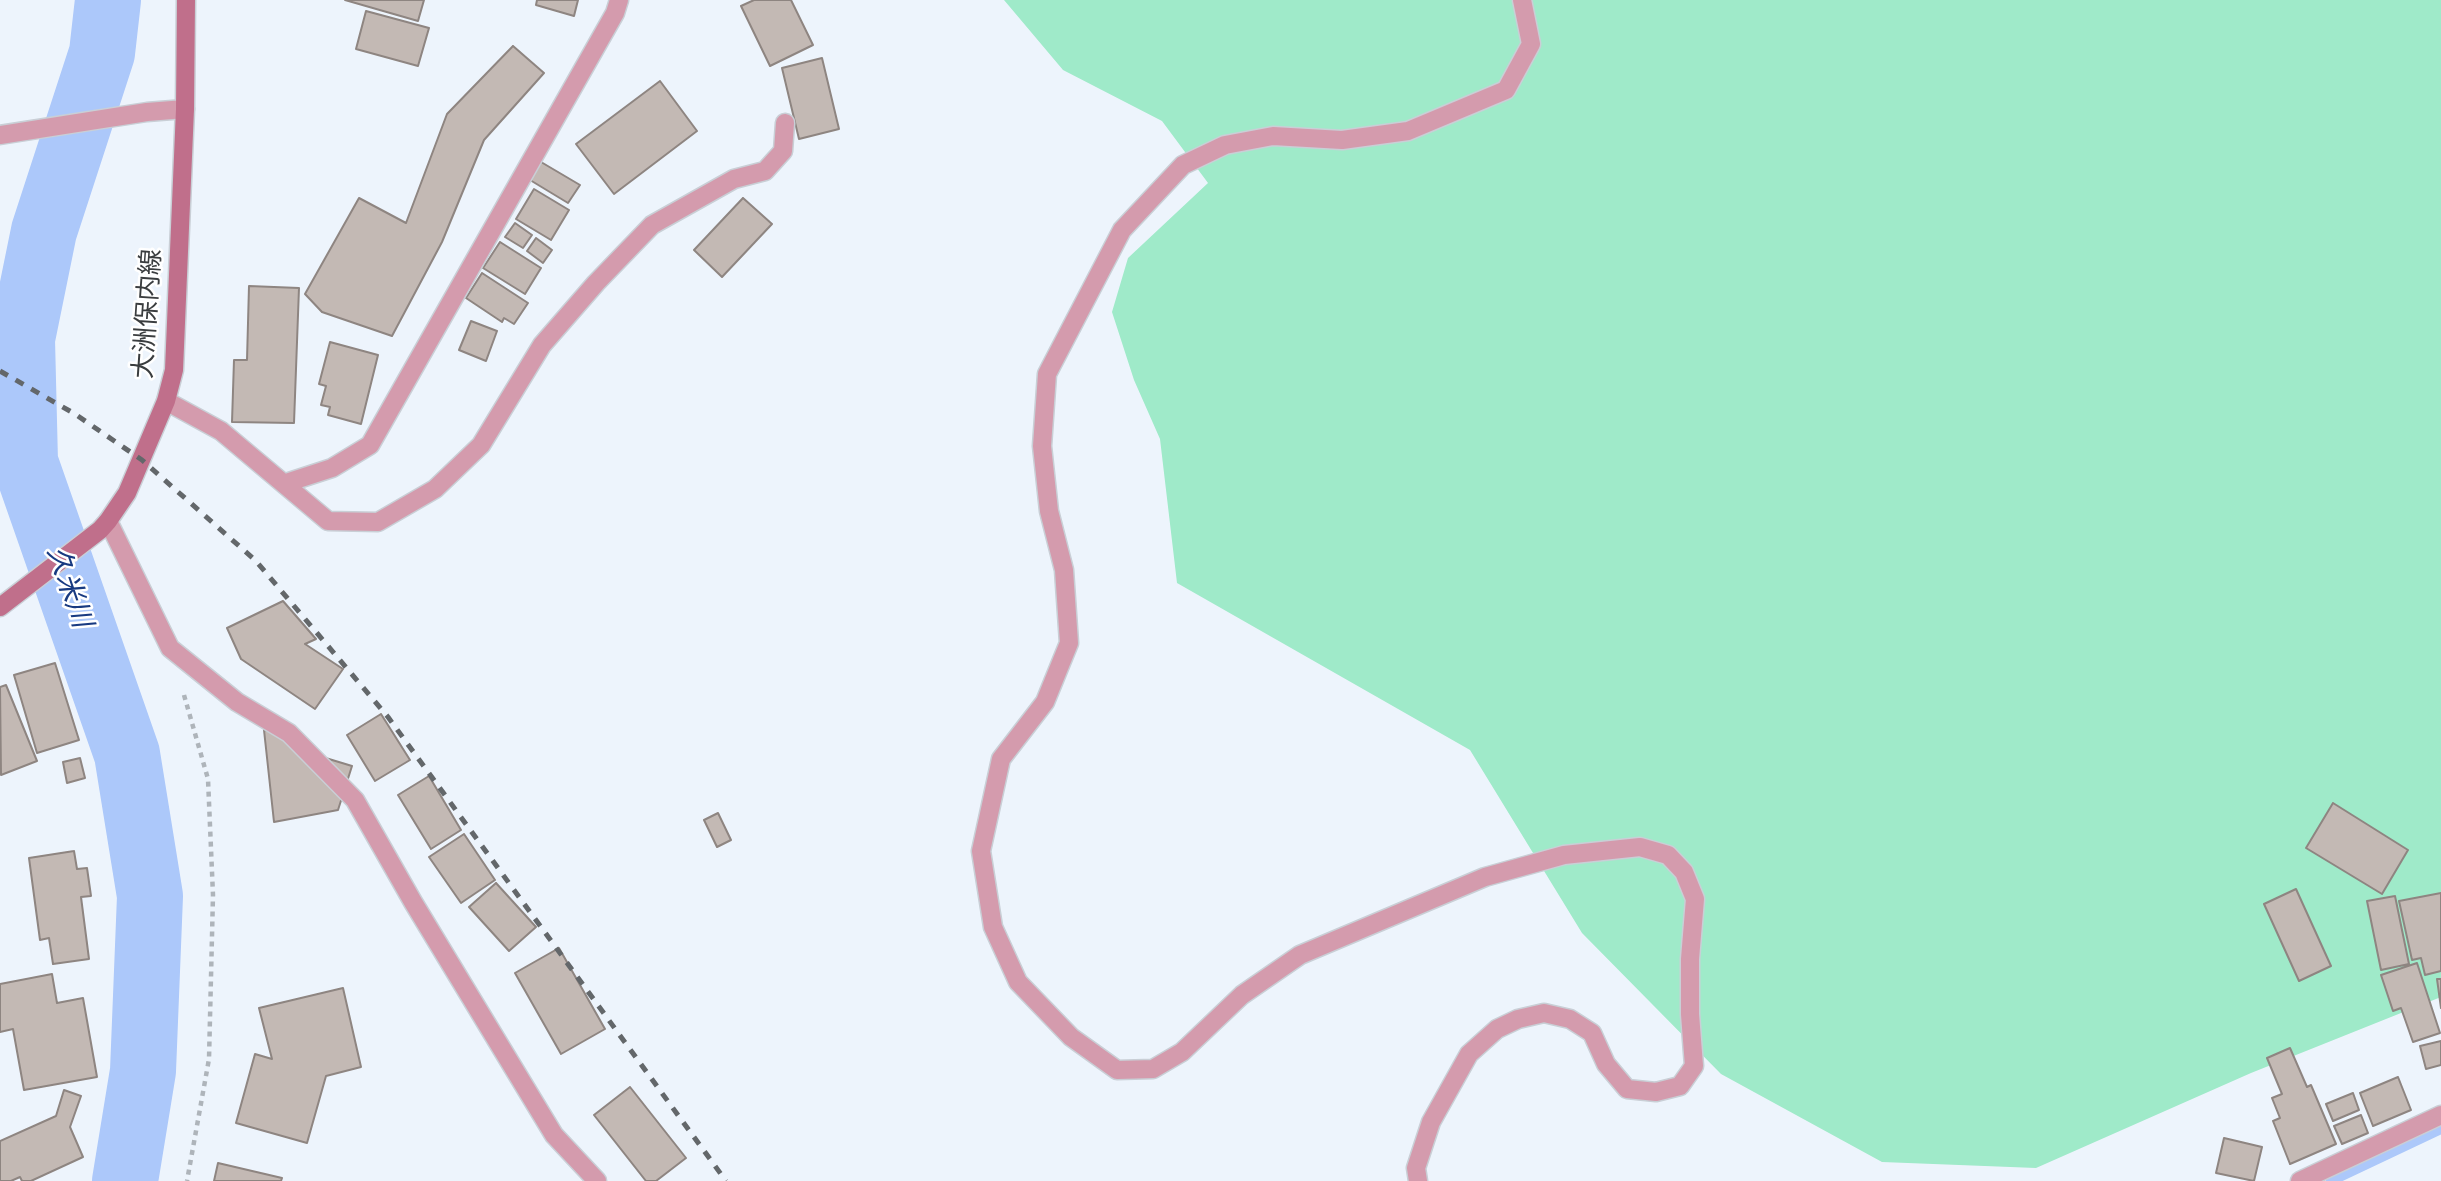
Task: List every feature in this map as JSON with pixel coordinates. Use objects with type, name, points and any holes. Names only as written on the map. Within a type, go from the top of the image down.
[{"type":"main road","name":"大洲保内線","points":[[0,607],[104,526],[127,493],[166,401],[174,370],[185,108],[186,0]]},
{"type":"street","points":[[286,483],[332,468],[370,445],[615,12],[619,0]]},
{"type":"street","points":[[1418,1181],[1416,1168],[1430,1122],[1469,1054],[1497,1029],[1518,1019],[1544,1013],[1570,1018],[1592,1033],[1606,1064],[1628,1089],[1656,1092],[1680,1086],[1694,1066],[1690,959],[1695,899],[1684,872],[1668,855],[1640,847],[1564,855],[1485,877],[1300,955],[1242,995],[1182,1052],[1153,1069],[1117,1070],[1071,1037],[1018,982],[993,927],[981,850],[1001,758],[1045,702],[1069,643],[1064,570],[1049,510],[1042,446],[1047,374],[1122,230],[1183,165],[1225,145],[1273,136],[1342,140],[1408,131],[1506,90],[1531,44],[1522,0]]},
{"type":"street","points":[[0,135],[185,108]]},
{"type":"street","points":[[166,401],[221,431],[328,521],[378,522],[435,489],[481,445],[542,345],[652,225],[734,179],[765,171],[783,150],[785,123]]},
{"type":"street","points":[[104,526],[170,648],[237,702],[289,733],[355,800],[413,902],[554,1135],[597,1181]]},
{"type":"street","points":[[2300,1181],[2441,1115]]},
{"type":"path","points":[[170,648],[208,779],[214,895],[209,1059],[187,1181]]},
{"type":"green space","points":[[1004,0],[2441,0],[2441,997],[2251,1073],[2036,1168],[1882,1162],[1721,1074],[1582,933],[1470,750],[1177,583],[1160,439],[1134,380],[1112,312],[1128,258],[1208,183],[1162,121],[1063,70]]},
{"type":"building","points":[[345,0],[424,0],[418,21]]},
{"type":"building","points":[[537,0],[578,0],[574,16],[536,5]]},
{"type":"building","points":[[754,0],[791,0],[813,45],[770,66],[741,6]]},
{"type":"building","points":[[366,11],[429,28],[418,66],[356,49]]},
{"type":"building","points":[[513,46],[544,73],[484,140],[442,242],[392,336],[322,312],[305,294],[359,198],[406,223],[447,114]]},
{"type":"building","points":[[822,58],[839,129],[799,139],[782,68]]},
{"type":"building","points":[[660,81],[697,131],[614,194],[576,144]]},
{"type":"building","points":[[541,162],[580,185],[568,203],[530,180]]},
{"type":"building","points":[[534,189],[569,210],[551,240],[516,219]]},
{"type":"building","points":[[743,198],[772,224],[722,277],[694,250]]},
{"type":"building","points":[[515,223],[532,235],[523,248],[505,237]]},
{"type":"building","points":[[536,238],[552,250],[543,263],[527,251]]},
{"type":"building","points":[[500,242],[541,268],[525,294],[483,268]]},
{"type":"building","points":[[482,273],[528,303],[514,324],[504,318],[502,322],[466,298]]},
{"type":"building","points":[[249,286],[299,288],[294,423],[232,422],[234,360],[247,360]]},
{"type":"building","points":[[471,321],[497,331],[486,361],[459,350]]},
{"type":"building","points":[[330,342],[378,355],[361,424],[328,415],[330,407],[321,405],[326,386],[319,384]]},
{"type":"building","points":[[283,601],[316,639],[305,644],[343,669],[315,709],[241,659],[227,628]]},
{"type":"building","points":[[55,663],[79,740],[37,753],[14,675]]},
{"type":"building","points":[[6,685],[37,761],[1,775],[0,687]]},
{"type":"building","points":[[381,714],[410,760],[375,781],[347,735]]},
{"type":"building","points":[[264,730],[300,734],[296,749],[352,766],[338,810],[274,822]]},
{"type":"building","points":[[80,758],[85,778],[67,783],[63,762]]},
{"type":"building","points":[[429,776],[461,830],[431,849],[398,795]]},
{"type":"building","points":[[2333,803],[2408,850],[2382,894],[2306,848]]},
{"type":"building","points":[[718,813],[731,840],[717,847],[704,820]]},
{"type":"building","points":[[464,834],[495,880],[461,903],[429,857]]},
{"type":"building","points":[[74,851],[77,869],[87,868],[91,896],[81,897],[89,959],[53,964],[49,938],[40,940],[29,858]]},
{"type":"building","points":[[496,883],[536,927],[509,951],[469,907]]},
{"type":"building","points":[[2296,889],[2331,966],[2299,981],[2264,904]]},
{"type":"building","points":[[2441,893],[2441,971],[2425,975],[2421,958],[2412,960],[2399,901]]},
{"type":"building","points":[[2395,896],[2409,964],[2381,970],[2367,901]]},
{"type":"building","points":[[559,948],[605,1029],[561,1054],[515,973]]},
{"type":"building","points":[[2417,963],[2440,1033],[2413,1042],[2401,1008],[2393,1011],[2381,975]]},
{"type":"building","points":[[52,974],[57,1003],[83,998],[97,1077],[24,1090],[13,1029],[0,1032],[0,984]]},
{"type":"building","points":[[2437,979],[2441,979],[2441,1008]]},
{"type":"building","points":[[343,988],[361,1067],[326,1076],[307,1143],[236,1123],[255,1054],[272,1059],[259,1008]]},
{"type":"building","points":[[2441,1041],[2441,1065],[2426,1069],[2420,1046]]},
{"type":"building","points":[[2290,1048],[2307,1087],[2311,1085],[2336,1144],[2290,1164],[2273,1121],[2280,1118],[2272,1098],[2282,1094],[2267,1058]]},
{"type":"building","points":[[2398,1077],[2411,1110],[2373,1126],[2360,1093]]},
{"type":"building","points":[[630,1087],[686,1158],[656,1181],[646,1181],[594,1115]]},
{"type":"building","points":[[64,1090],[81,1096],[70,1127],[83,1157],[31,1181],[22,1181],[20,1177],[11,1181],[0,1181],[0,1141],[56,1116]]},
{"type":"building","points":[[2353,1093],[2359,1110],[2333,1121],[2326,1104]]},
{"type":"building","points":[[2361,1115],[2368,1133],[2342,1144],[2334,1126]]},
{"type":"building","points":[[2224,1138],[2262,1147],[2254,1181],[2216,1173]]},
{"type":"building","points":[[218,1163],[282,1178],[281,1181],[214,1181]]},
{"type":"waterway","name":"久米川","points":[[108,0],[102,53],[44,231],[22,339],[25,462],[127,754],[150,896],[143,1071],[125,1181]]},
{"type":"waterway","points":[[2331,1181],[2441,1129]]},
{"type":"railway","points":[[0,371],[75,414],[142,460],[256,561],[388,717],[726,1181]]}]
